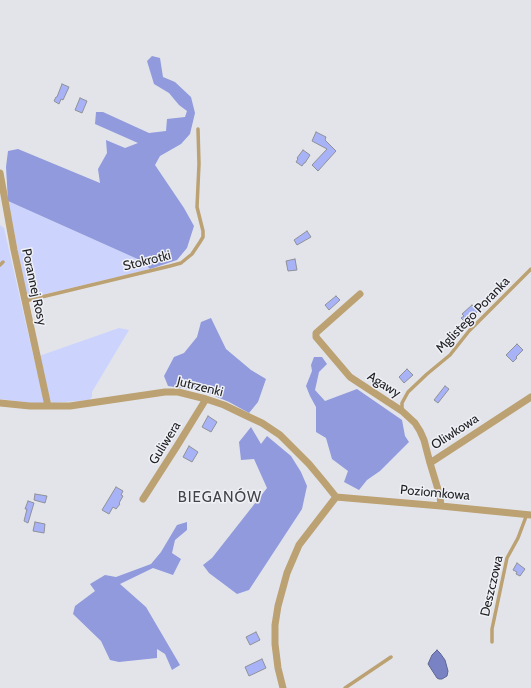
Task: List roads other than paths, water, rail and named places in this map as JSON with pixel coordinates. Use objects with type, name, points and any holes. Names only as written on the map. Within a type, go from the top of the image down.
[{"type":"street","name":"Porannej Rosy","points":[[0,173],[14,250],[48,406]]},
{"type":"street","name":"Agawy","points":[[360,294],[316,333],[316,337],[350,377],[402,411],[415,423],[424,440],[430,463]]},
{"type":"street","name":"Jutrzenki","points":[[0,403],[30,406],[70,406],[165,392],[178,392],[206,399],[224,405],[256,420],[280,435],[309,464],[336,497]]},
{"type":"street","name":"Oliwkowa","points":[[441,506],[440,496],[430,463],[531,397]]},
{"type":"street","name":"Guliwera","points":[[143,499],[206,399]]},
{"type":"street","name":"Poziomkowa","points":[[336,497],[529,515]]},
{"type":"street","points":[[283,688],[278,668],[275,644],[275,625],[278,606],[287,573],[299,545],[336,497]]},
{"type":"lane","name":"Stokrotki","points":[[25,301],[181,263],[192,254],[203,237],[197,207],[199,164],[198,129]]},
{"type":"lane","name":"Mglistego Poranka","points":[[402,411],[402,403],[408,392],[450,355],[469,330],[531,268]]},
{"type":"lane","name":"Deszczowa","points":[[492,642],[492,629],[507,558],[529,515]]},
{"type":"lane","points":[[345,688],[391,657]]},
{"type":"district","name":"BIEGANÓW","points":[[220,498]]}]
